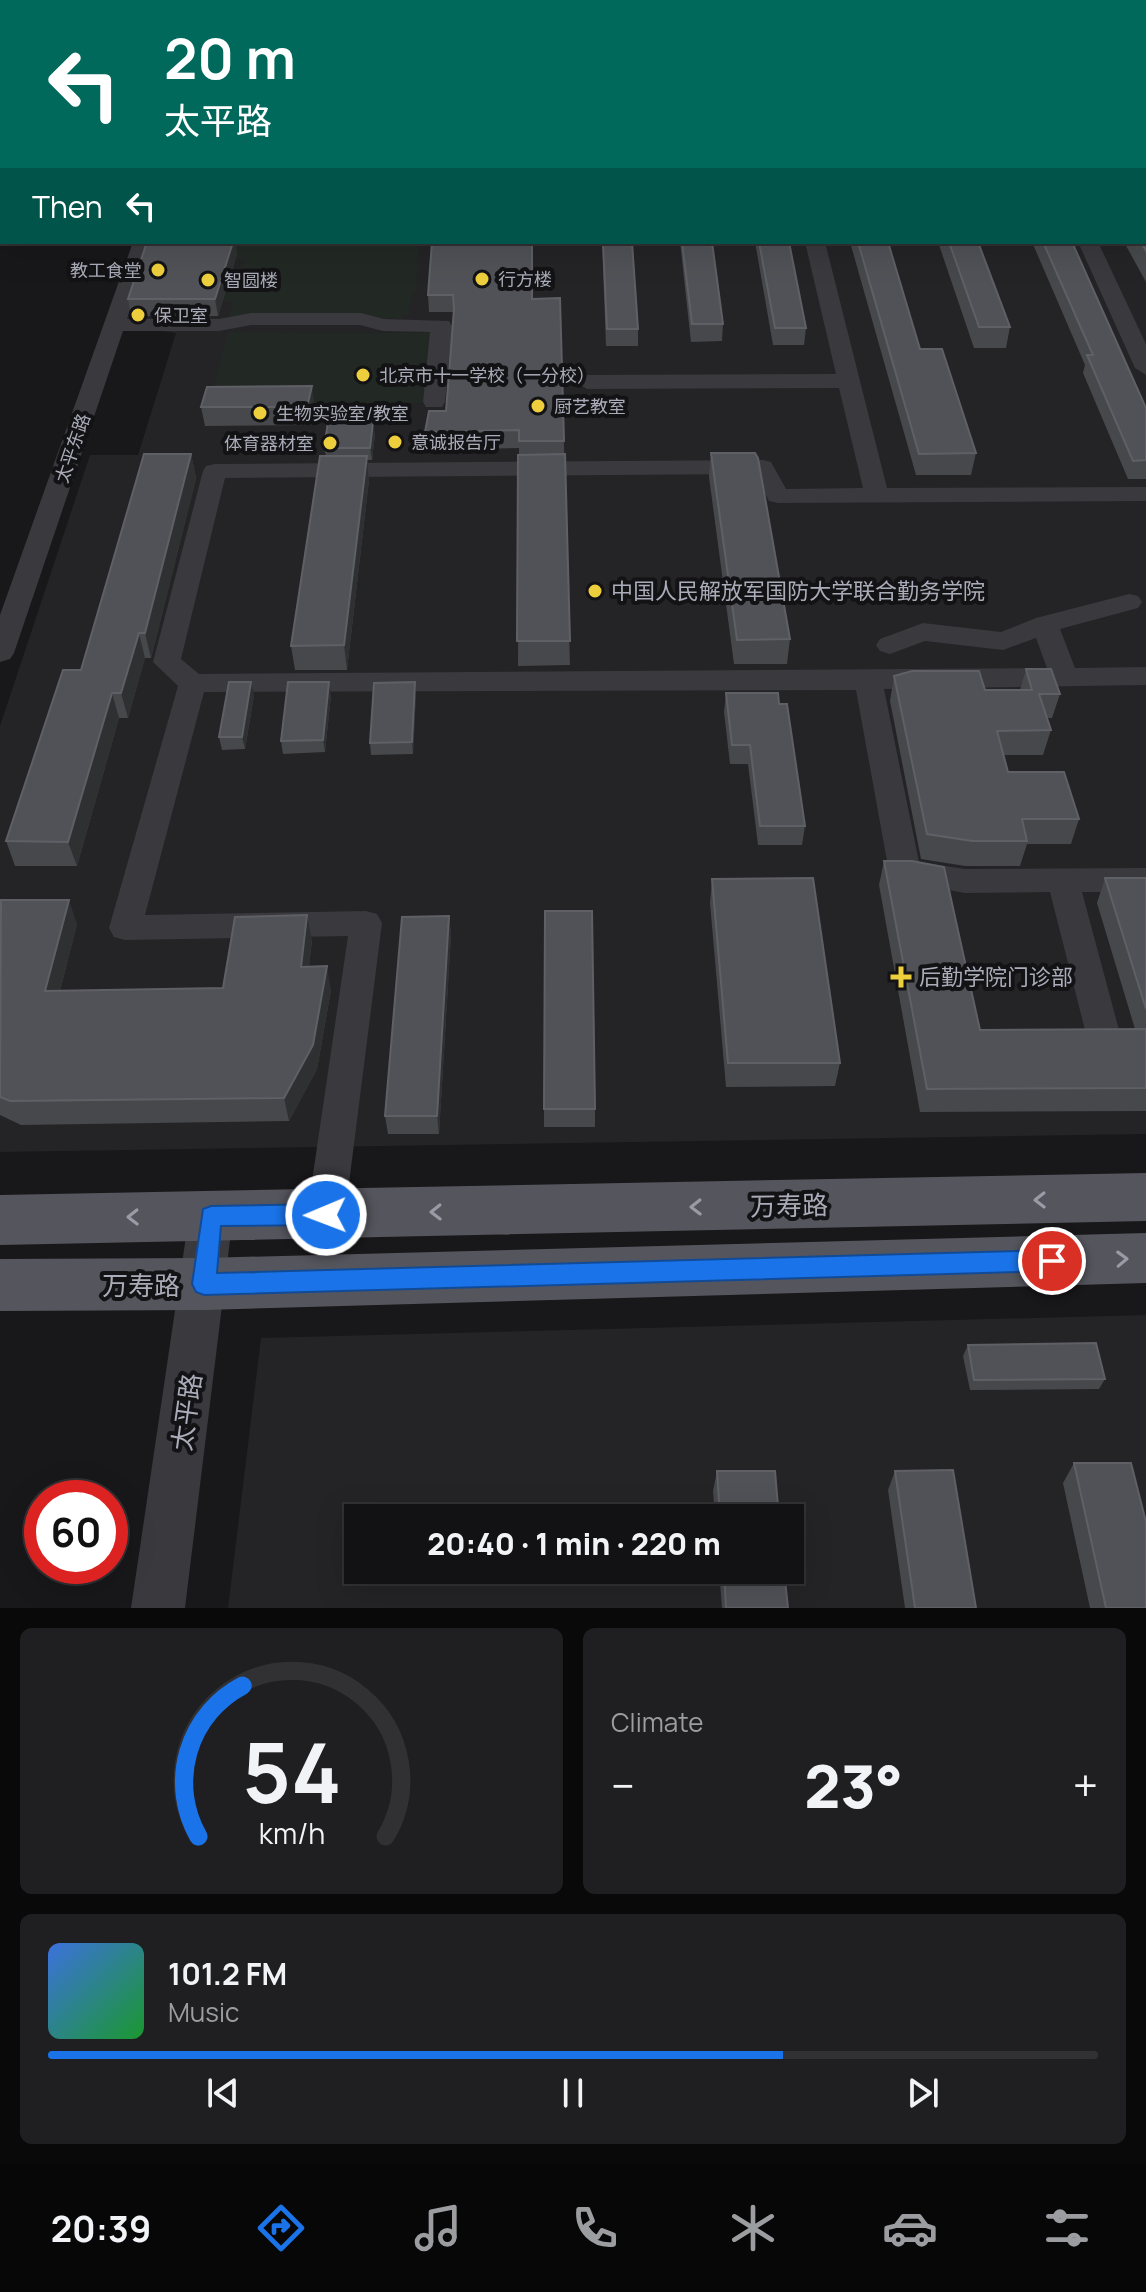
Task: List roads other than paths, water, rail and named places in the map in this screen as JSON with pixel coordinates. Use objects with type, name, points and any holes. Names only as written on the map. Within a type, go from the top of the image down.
[{"type":"main road","name":"万寿路","points":[[0,1220],[1146,1197]]},
{"type":"main road","name":"万寿路","points":[[0,1285],[204,1284],[1146,1258]]},
{"type":"street","name":"太平东路","points":[[0,653],[142,244]]},
{"type":"street","points":[[815,244],[877,495]]},
{"type":"street","points":[[1089,244],[1146,368]]},
{"type":"street","points":[[116,325],[219,325],[251,319],[368,319],[383,325],[441,326],[434,402]]},
{"type":"street","points":[[587,382],[849,381]]},
{"type":"street","points":[[1146,494],[778,496],[763,467],[215,471],[167,662],[193,683],[1146,676]]},
{"type":"street","points":[[890,645],[923,632],[1003,641],[1045,624],[1129,602]]},
{"type":"street","points":[[1045,624],[1064,677]]},
{"type":"street","points":[[868,680],[905,872],[965,881],[1146,880]]},
{"type":"street","points":[[193,683],[125,928],[366,923],[326,1215]]},
{"type":"street","points":[[1063,881],[1102,1030]]},
{"type":"street","name":"太平路","points":[[158,1608],[211,1216]]},
{"type":"place","name":"教工食堂","points":[[158,270]]},
{"type":"place","name":"行方楼","points":[[482,279]]},
{"type":"place","name":"智圆楼","points":[[208,280]]},
{"type":"place","name":"保卫室","points":[[138,315]]},
{"type":"place","name":"北京市十一学校（一分校）","points":[[363,375]]},
{"type":"place","name":"厨艺教室","points":[[538,406]]},
{"type":"place","name":"生物实验室/教室","points":[[260,413]]},
{"type":"place","name":"意诚报告厅","points":[[395,442]]},
{"type":"place","name":"体育器材室","points":[[330,443]]},
{"type":"place","name":"中国人民解放军国防大学联合勤务学院","points":[[595,591]]},
{"type":"place","name":"后勤学院门诊部","points":[[901,977]]}]
